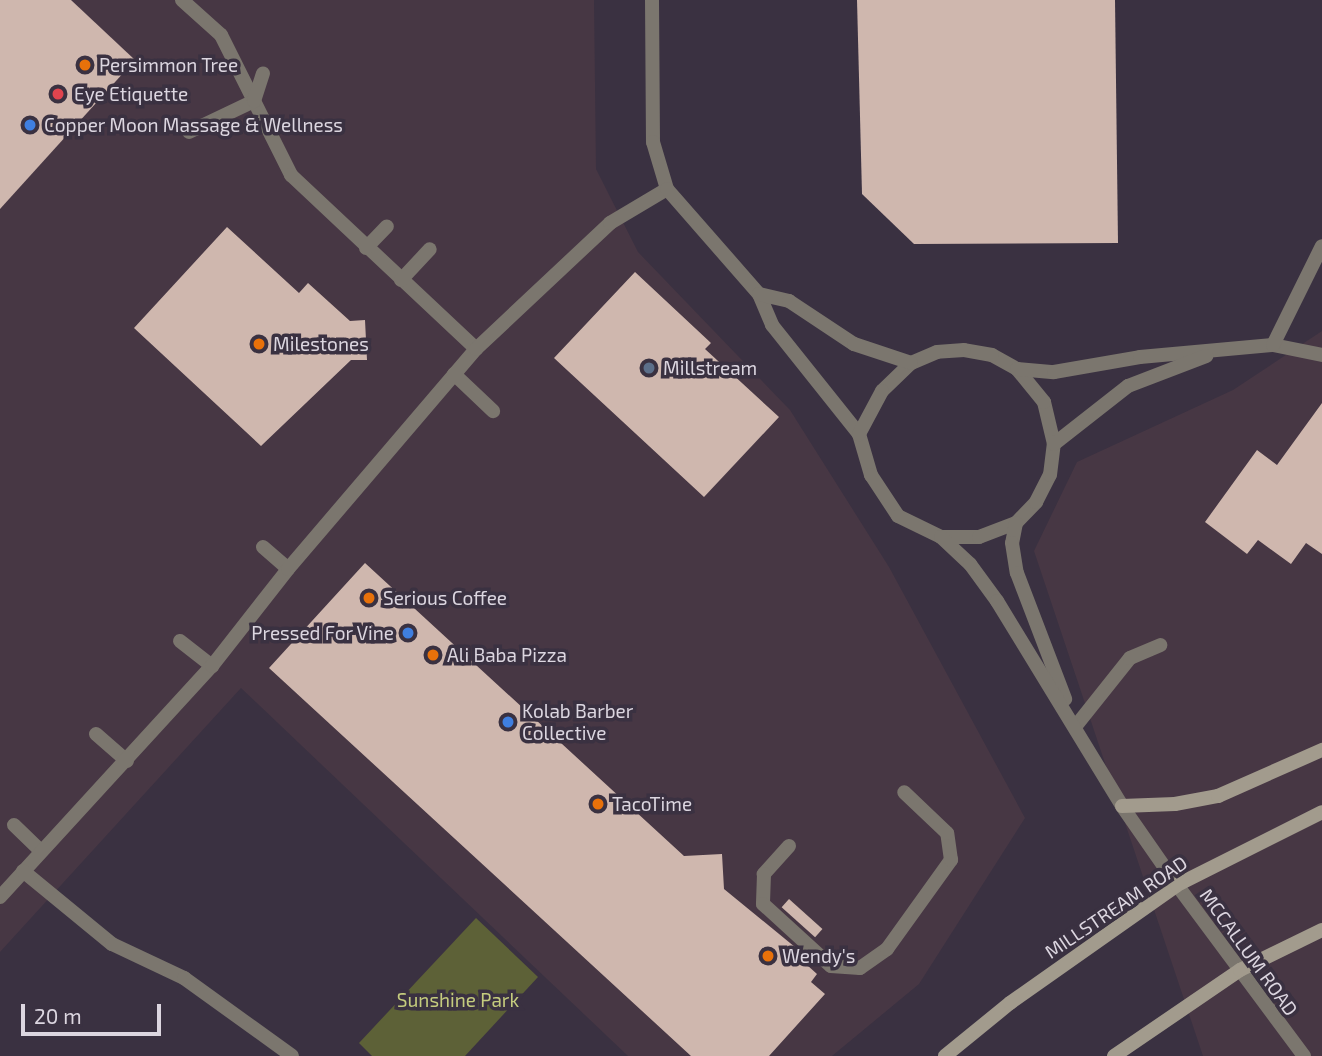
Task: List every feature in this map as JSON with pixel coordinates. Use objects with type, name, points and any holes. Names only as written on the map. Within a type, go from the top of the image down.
[{"type":"main road","points":[[1122,806],[1175,804],[1218,796],[1322,750]]},
{"type":"main road","name":"MILLSTREAM ROAD","points":[[945,1056],[1010,1003],[1177,885],[1322,812]]},
{"type":"main road","points":[[1114,1056],[1240,970],[1322,930]]},
{"type":"street","points":[[182,0],[221,35],[291,175],[476,349]]},
{"type":"street","points":[[652,0],[653,142],[667,189],[759,294],[772,325],[859,435],[871,475],[898,516],[941,537],[979,537],[1016,523],[1036,502],[1049,475],[1054,444],[1044,402],[1017,369],[992,355],[964,350],[937,352],[911,363],[882,391],[859,435]]},
{"type":"street","points":[[189,132],[254,100],[263,73]]},
{"type":"street","points":[[0,897],[212,666],[288,569],[476,349],[610,223],[667,189]]},
{"type":"street","points":[[366,248],[387,226]]},
{"type":"street","points":[[1273,345],[1322,246]]},
{"type":"street","points":[[401,280],[430,249]]},
{"type":"street","points":[[759,294],[789,300],[854,344],[911,363]]},
{"type":"street","points":[[1017,369],[1054,372],[1231,347],[1273,345],[1322,355]]},
{"type":"street","points":[[1054,444],[1128,386],[1231,347]]},
{"type":"street","points":[[454,374],[493,411]]},
{"type":"street","name":"MCCALLUM ROAD","points":[[1016,523],[1012,543],[1017,573],[1075,727]]},
{"type":"street","name":"MCCALLUM ROAD","points":[[941,537],[970,564],[997,601],[1122,806],[1304,1056]]},
{"type":"street","points":[[263,547],[288,569]]},
{"type":"street","points":[[180,641],[212,666]]},
{"type":"street","points":[[1075,727],[1130,658],[1160,645]]},
{"type":"street","points":[[96,734],[127,761]]},
{"type":"street","points":[[789,846],[764,874],[763,904],[831,966],[860,968],[887,949],[951,860],[947,833],[904,792]]},
{"type":"street","points":[[14,825],[41,851]]},
{"type":"street","points":[[23,871],[112,944],[184,978],[292,1056]]},
{"type":"shaded area","points":[[0,0],[594,0],[596,169],[638,252],[790,410],[889,567],[1025,818],[919,984],[832,1056],[628,1056],[241,688],[0,952]]},
{"type":"shaded area","points":[[1322,331],[1322,1056],[1203,1056],[1034,551],[1077,462],[1233,390]]},
{"type":"green space","name":"Sunshine Park","points":[[476,918],[538,977],[465,1056],[372,1056],[359,1043]]},
{"type":"building","points":[[0,0],[71,0],[135,60],[0,209]]},
{"type":"building","points":[[857,0],[1115,0],[1118,243],[914,244],[862,194]]},
{"type":"building","name":"Milestones","points":[[227,227],[299,293],[308,283],[350,321],[365,320],[367,360],[351,360],[261,446],[134,328]]},
{"type":"building","points":[[635,272],[711,343],[705,349],[779,417],[704,497],[554,358]]},
{"type":"building","points":[[1322,403],[1322,554],[1306,543],[1291,564],[1258,540],[1247,554],[1205,522],[1257,450],[1277,465]]},
{"type":"building","points":[[365,563],[684,856],[722,854],[724,889],[801,952],[797,956],[817,974],[811,982],[825,994],[769,1056],[691,1056],[269,668]]},
{"type":"building","points":[[789,899],[822,929],[815,937],[782,907]]},
{"type":"place","name":"Persimmon Tree","points":[[85,65]]},
{"type":"place","name":"Eye Etiquette","points":[[58,94]]},
{"type":"place","name":"Copper Moon Massage & Wellness","points":[[30,125]]},
{"type":"place","name":"Milestones","points":[[259,344]]},
{"type":"place","name":"Millstream","points":[[649,368]]},
{"type":"place","name":"Serious Coffee","points":[[369,598]]},
{"type":"place","name":"Pressed For Vine","points":[[408,633]]},
{"type":"place","name":"Ali Baba Pizza","points":[[433,655]]},
{"type":"place","name":"Kolab Barber Collective","points":[[508,722]]},
{"type":"place","name":"TacoTime","points":[[598,804]]},
{"type":"place","name":"Wendy's","points":[[768,956]]}]
